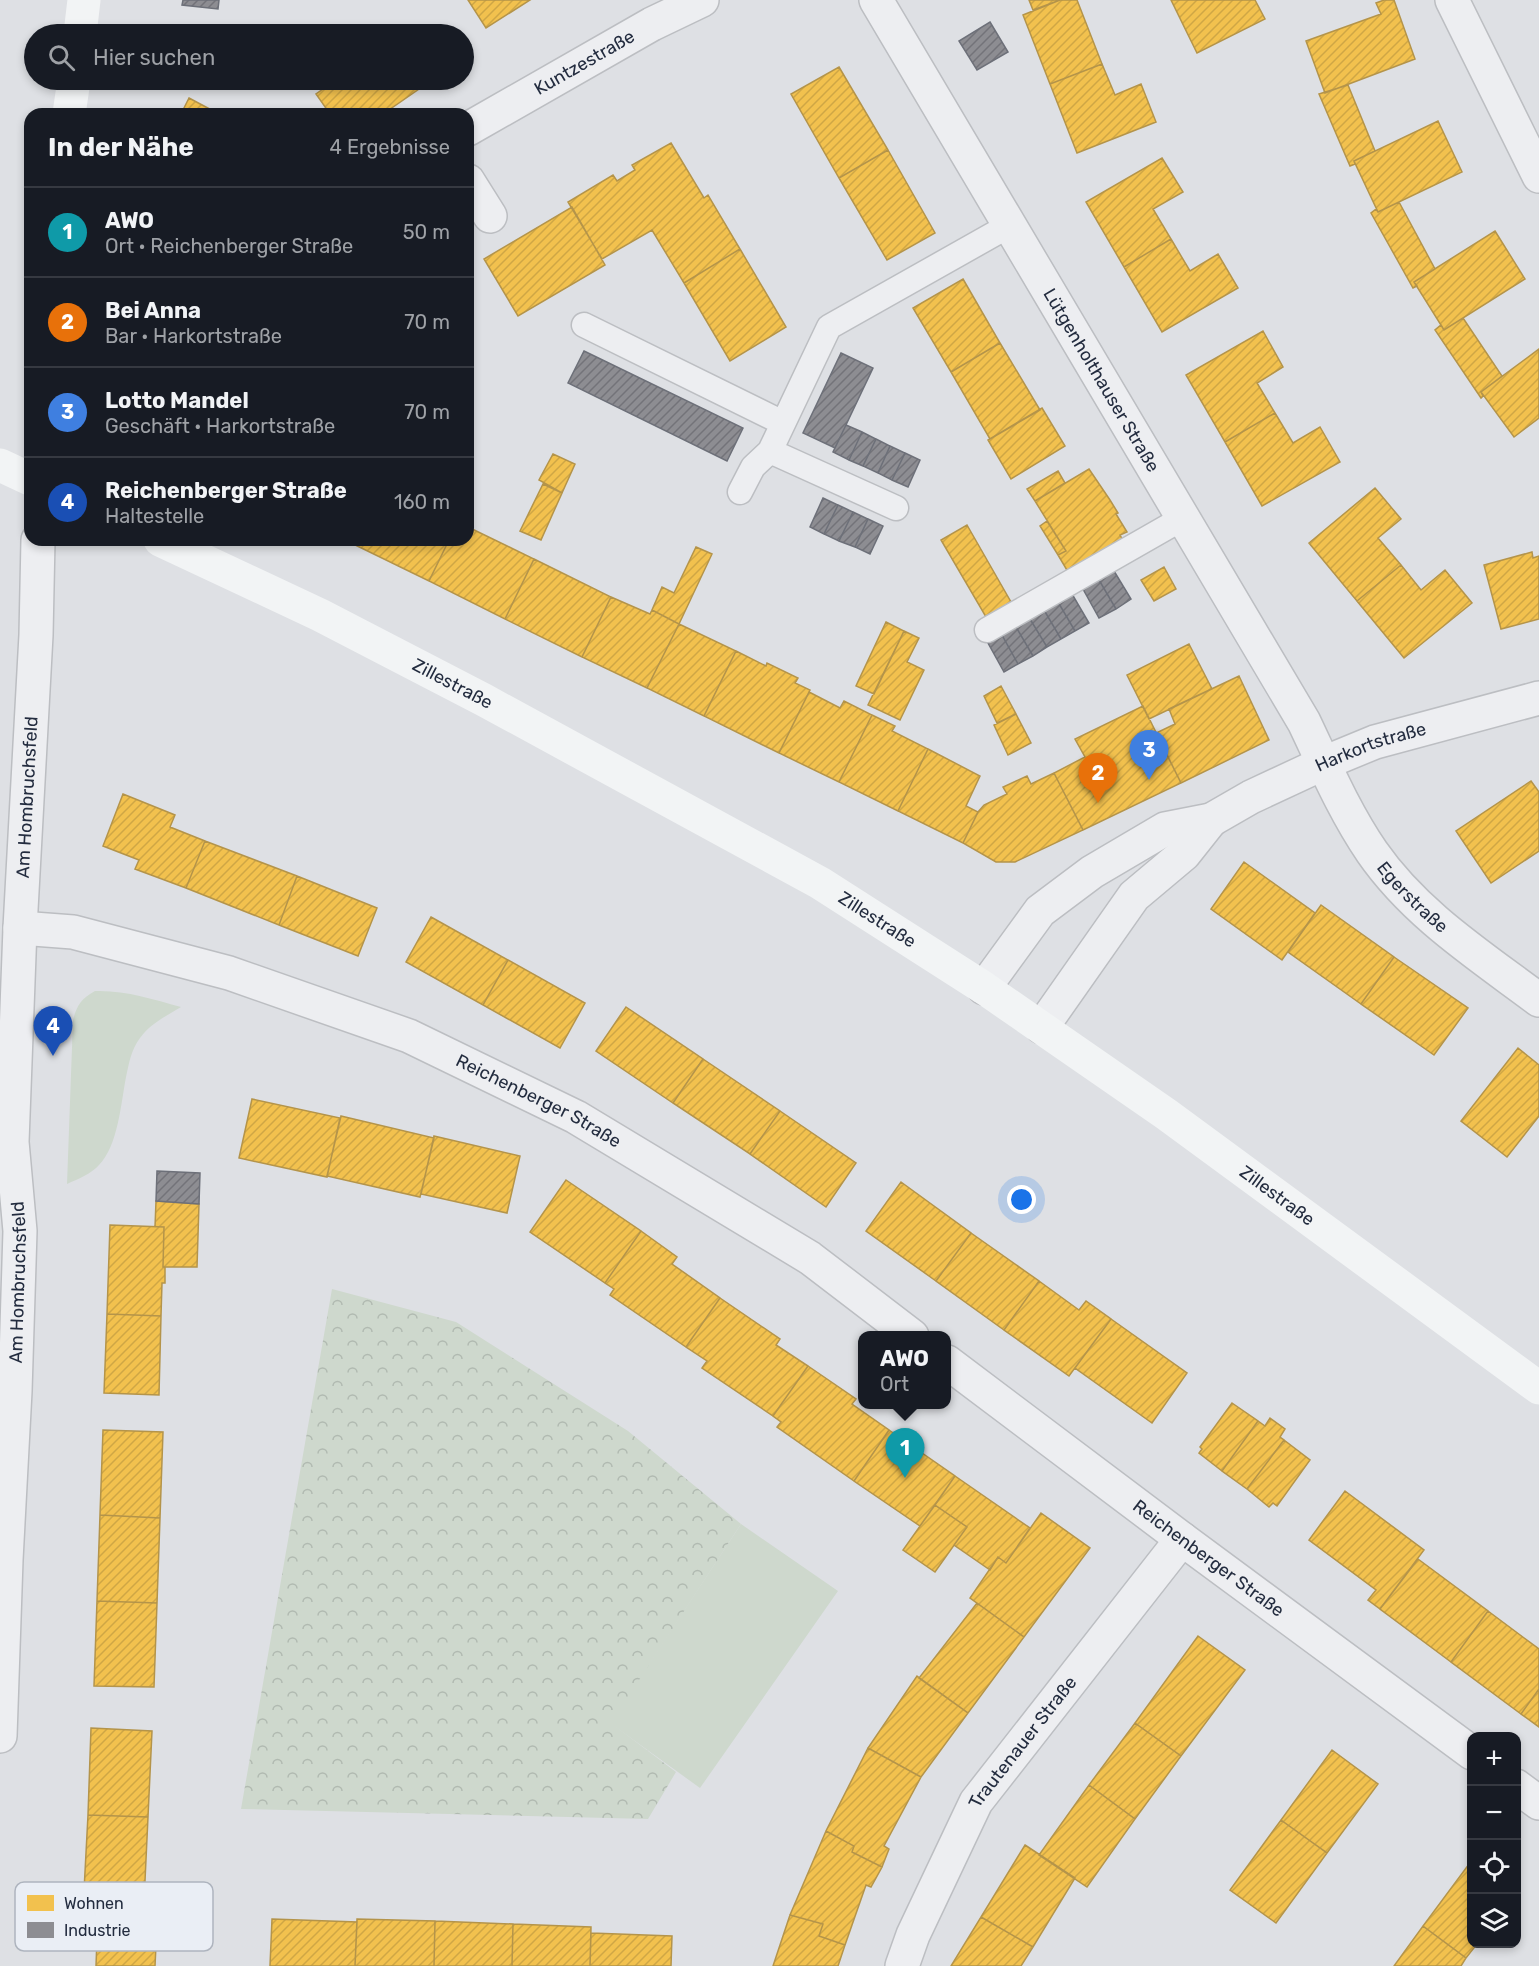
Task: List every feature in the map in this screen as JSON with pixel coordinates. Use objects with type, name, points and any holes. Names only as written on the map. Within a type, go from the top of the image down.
[{"type":"main road","points":[[81,24],[84,0]]},
{"type":"main road","points":[[70,108],[73,90]]},
{"type":"main road","points":[[0,465],[24,476]]},
{"type":"main road","name":"Zillestraße","points":[[173,546],[331,620],[484,700],[820,883],[984,988],[1185,1128],[1539,1388]]},
{"type":"street","name":"Kuntzestraße","points":[[474,126],[652,24],[702,0]]},
{"type":"street","name":"Lütgenholthauser Straße","points":[[876,0],[1304,722],[1324,763]]},
{"type":"street","points":[[1452,0],[1539,176]]},
{"type":"street","points":[[474,191],[490,216]]},
{"type":"street","name":"Am Hombruchsfeld","points":[[0,1737],[20,1231],[6,1143],[36,635],[38,546]]},
{"type":"street","name":"Harkortstraße","points":[[984,988],[1040,911],[1092,872],[1165,829],[1211,820],[1251,797],[1375,742],[1539,698]]},
{"type":"street","name":"Egerstraße","points":[[1324,763],[1349,817],[1373,854],[1421,909],[1539,1000]]},
{"type":"street","name":"Harkortstraße","points":[[1041,1027],[1134,896],[1184,854],[1211,820]]},
{"type":"street","name":"Reichenberger Straße","points":[[20,928],[73,932],[229,973],[409,1036],[576,1117],[810,1258],[907,1331]]},
{"type":"street","name":"Reichenberger Straße","points":[[951,1365],[1467,1749]]},
{"type":"street","name":"Trautenauer Straße","points":[[902,1966],[913,1935],[976,1802],[1182,1539]]},
{"type":"street","points":[[1521,1790],[1539,1803]]},
{"type":"lane","points":[[740,492],[753,467],[770,451],[829,327],[1010,225]]},
{"type":"lane","points":[[584,325],[783,423]]},
{"type":"lane","points":[[770,451],[896,508]]},
{"type":"lane","points":[[987,630],[1184,518]]},
{"type":"green space","points":[[95,991],[128,994],[181,1007],[153,1024],[137,1043],[129,1062],[118,1124],[111,1147],[96,1168],[67,1184],[73,1020],[80,1003]]},
{"type":"green space","points":[[332,1289],[456,1322],[628,1431],[741,1524],[611,1723],[676,1772],[648,1819],[241,1809]]},
{"type":"green space","points":[[741,1524],[838,1591],[700,1788],[610,1723]]},
{"type":"building: Wohnen","points":[[468,0],[530,0],[486,28]]},
{"type":"building: Wohnen","points":[[1029,0],[1060,0],[1033,10]]},
{"type":"building: Wohnen","points":[[1060,0],[1077,0],[1102,64],[1050,84],[1023,15]]},
{"type":"building: Wohnen","points":[[1171,0],[1255,0],[1265,19],[1197,53]]},
{"type":"building: Wohnen","points":[[1394,0],[1415,59],[1325,93],[1306,41],[1381,14],[1376,3]]},
{"type":"building: Wohnen","points":[[1102,64],[1115,95],[1141,84],[1156,122],[1077,153],[1050,84]]},
{"type":"building: Wohnen","points":[[839,67],[888,150],[839,178],[791,94]]},
{"type":"building: Wohnen","points":[[1348,85],[1375,151],[1354,161],[1355,164],[1350,166],[1319,94]]},
{"type":"building: Wohnen","points":[[322,90],[418,90],[392,108],[326,108],[316,94]]},
{"type":"building: Wohnen","points":[[189,98],[208,108],[184,108]]},
{"type":"building: Wohnen","points":[[1438,121],[1462,172],[1378,212],[1354,161]]},
{"type":"building: Wohnen","points":[[671,143],[704,198],[708,195],[740,249],[684,283],[652,230],[602,259],[568,202],[613,175],[617,181],[635,170],[632,165]]},
{"type":"building: Wohnen","points":[[888,150],[935,233],[887,260],[839,178]]},
{"type":"building: Wohnen","points":[[1162,158],[1183,192],[1153,209],[1171,239],[1124,267],[1086,202]]},
{"type":"building: Wohnen","points":[[1399,202],[1435,269],[1414,282],[1417,286],[1413,288],[1371,213],[1376,209],[1378,212]]},
{"type":"building: Wohnen","points":[[572,207],[605,265],[518,316],[484,259]]},
{"type":"building: Wohnen","points":[[1495,231],[1525,279],[1444,330],[1414,282]]},
{"type":"building: Wohnen","points":[[1171,239],[1190,271],[1218,254],[1238,288],[1162,332],[1124,267]]},
{"type":"building: Wohnen","points":[[740,249],[786,327],[730,361],[684,283]]},
{"type":"building: Wohnen","points":[[963,279],[1000,343],[951,372],[913,308]]},
{"type":"building: Wohnen","points":[[1463,318],[1502,376],[1481,392],[1483,396],[1481,398],[1435,330],[1441,325],[1444,330]]},
{"type":"building: Wohnen","points":[[1263,331],[1283,367],[1257,383],[1275,413],[1225,442],[1186,375]]},
{"type":"building: Wohnen","points":[[1000,343],[1040,410],[990,439],[951,372]]},
{"type":"building: Wohnen","points":[[1539,349],[1539,418],[1514,437],[1481,392]]},
{"type":"building: Wohnen","points":[[1042,408],[1065,446],[1011,479],[988,440]]},
{"type":"building: Wohnen","points":[[1275,413],[1293,443],[1320,427],[1340,462],[1262,506],[1225,442]]},
{"type":"building: Wohnen","points":[[553,454],[575,464],[562,493],[539,480]]},
{"type":"building: Wohnen","points":[[1089,469],[1118,513],[1116,514],[1127,532],[1120,535],[1125,544],[1071,577],[1058,555],[1066,551],[1035,501]]},
{"type":"building: Wohnen","points":[[1058,471],[1065,483],[1035,501],[1027,489]]},
{"type":"building: Wohnen","points":[[543,484],[562,493],[541,540],[520,531]]},
{"type":"building: Wohnen","points":[[1375,488],[1401,519],[1378,538],[1401,565],[1357,601],[1309,543]]},
{"type":"building: Wohnen","points":[[1047,521],[1066,551],[1058,555],[1040,526]]},
{"type":"building: Wohnen","points":[[967,525],[1011,602],[986,617],[941,540]]},
{"type":"building: Wohnen","points":[[474,530],[534,559],[505,619],[429,581],[446,546],[474,546]]},
{"type":"building: Wohnen","points":[[357,546],[446,546],[429,581]]},
{"type":"building: Wohnen","points":[[696,547],[712,554],[679,624],[652,610],[662,587],[674,593]]},
{"type":"building: Wohnen","points":[[1532,552],[1533,558],[1539,556],[1539,619],[1501,629],[1484,565]]},
{"type":"building: Wohnen","points":[[534,559],[611,597],[582,657],[505,619]]},
{"type":"building: Wohnen","points":[[1401,565],[1421,590],[1445,570],[1472,603],[1404,658],[1357,601]]},
{"type":"building: Wohnen","points":[[1164,567],[1176,589],[1154,601],[1141,580]]},
{"type":"building: Wohnen","points":[[611,597],[650,614],[652,610],[679,624],[647,688],[582,657]]},
{"type":"building: Wohnen","points":[[886,622],[904,631],[874,694],[856,686]]},
{"type":"building: Wohnen","points":[[679,624],[736,651],[704,716],[647,688]]},
{"type":"building: Wohnen","points":[[904,631],[919,638],[907,662],[924,670],[900,720],[868,705]]},
{"type":"building: Wohnen","points":[[1189,644],[1212,689],[1149,719],[1127,675]]},
{"type":"building: Wohnen","points":[[736,651],[798,678],[795,683],[810,690],[779,753],[704,716]]},
{"type":"building: Wohnen","points":[[1239,676],[1269,740],[1181,783],[1156,733],[1175,724],[1169,709]]},
{"type":"building: Wohnen","points":[[1001,686],[1016,714],[997,723],[984,696]]},
{"type":"building: Wohnen","points":[[809,692],[840,708],[844,701],[872,715],[839,782],[779,753]]},
{"type":"building: Wohnen","points":[[1143,706],[1181,783],[1083,830],[1054,773],[1085,757],[1075,739]]},
{"type":"building: Wohnen","points":[[1016,714],[1031,743],[1008,755],[994,725]]},
{"type":"building: Wohnen","points":[[872,715],[895,726],[892,731],[928,749],[898,811],[839,782]]},
{"type":"building: Wohnen","points":[[928,749],[980,776],[966,806],[978,812],[963,843],[898,811]]},
{"type":"building: Wohnen","points":[[1054,773],[1083,830],[1015,862],[996,862],[963,843],[978,812],[984,805],[1007,794],[1003,787],[1027,776],[1031,784]]},
{"type":"building: Wohnen","points":[[1531,781],[1539,792],[1539,851],[1491,883],[1456,831]]},
{"type":"building: Wohnen","points":[[123,794],[175,815],[170,827],[205,841],[186,888],[135,869],[139,860],[103,846]]},
{"type":"building: Wohnen","points":[[205,841],[297,876],[279,925],[186,888]]},
{"type":"building: Wohnen","points":[[1244,862],[1315,913],[1282,960],[1211,909]]},
{"type":"building: Wohnen","points":[[297,876],[377,908],[358,956],[279,925]]},
{"type":"building: Wohnen","points":[[1321,905],[1394,957],[1361,1004],[1288,952]]},
{"type":"building: Wohnen","points":[[431,917],[508,960],[483,1005],[406,962]]},
{"type":"building: Wohnen","points":[[1394,957],[1468,1008],[1434,1055],[1361,1004]]},
{"type":"building: Wohnen","points":[[508,960],[585,1003],[560,1048],[483,1005]]},
{"type":"building: Wohnen","points":[[626,1007],[703,1059],[673,1103],[596,1051]]},
{"type":"building: Wohnen","points":[[1518,1048],[1539,1065],[1539,1116],[1507,1157],[1461,1121]]},
{"type":"building: Wohnen","points":[[703,1059],[780,1111],[750,1154],[673,1103]]},
{"type":"building: Wohnen","points":[[252,1099],[340,1118],[327,1177],[239,1158]]},
{"type":"building: Wohnen","points":[[780,1111],[856,1163],[826,1207],[750,1154]]},
{"type":"building: Wohnen","points":[[341,1116],[434,1138],[420,1197],[327,1176]]},
{"type":"building: Wohnen","points":[[434,1136],[520,1156],[507,1213],[421,1194]]},
{"type":"building: Wohnen","points":[[566,1180],[641,1231],[605,1283],[530,1232]]},
{"type":"building: Wohnen","points":[[901,1182],[971,1233],[936,1281],[866,1231]]},
{"type":"building: Wohnen","points":[[156,1201],[199,1204],[197,1267],[163,1267],[164,1227],[155,1227]]},
{"type":"building: Wohnen","points":[[110,1225],[164,1227],[165,1283],[162,1283],[161,1316],[107,1314]]},
{"type":"building: Wohnen","points":[[641,1231],[677,1257],[672,1264],[720,1298],[686,1347],[610,1295],[614,1289],[605,1283]]},
{"type":"building: Wohnen","points":[[971,1233],[1039,1281],[1004,1330],[936,1281]]},
{"type":"building: Wohnen","points":[[1039,1281],[1079,1310],[1086,1301],[1111,1319],[1069,1376],[1004,1330]]},
{"type":"building: Wohnen","points":[[720,1298],[780,1339],[776,1345],[808,1366],[773,1416],[702,1368],[707,1361],[686,1347]]},
{"type":"building: Wohnen","points":[[107,1314],[161,1316],[159,1395],[104,1393]]},
{"type":"building: Wohnen","points":[[1111,1319],[1187,1373],[1152,1423],[1075,1368]]},
{"type":"building: Wohnen","points":[[808,1366],[856,1399],[852,1404],[889,1430],[854,1481],[777,1427],[781,1422],[773,1416]]},
{"type":"building: Wohnen","points":[[1232,1403],[1258,1421],[1222,1471],[1199,1453],[1202,1449],[1200,1447]]},
{"type":"building: Wohnen","points":[[1270,1418],[1285,1429],[1280,1437],[1284,1440],[1247,1489],[1222,1471],[1258,1421],[1265,1426]]},
{"type":"building: Wohnen","points":[[103,1430],[163,1432],[160,1518],[100,1515]]},
{"type":"building: Wohnen","points":[[889,1430],[955,1476],[920,1526],[854,1481]]},
{"type":"building: Wohnen","points":[[1284,1440],[1310,1460],[1277,1506],[1273,1503],[1269,1507],[1247,1489]]},
{"type":"building: Wohnen","points":[[955,1476],[1030,1528],[1006,1563],[998,1557],[990,1570],[954,1545],[967,1527],[935,1505]]},
{"type":"building: Wohnen","points":[[1345,1491],[1424,1550],[1380,1609],[1368,1600],[1376,1590],[1309,1540]]},
{"type":"building: Wohnen","points":[[935,1505],[967,1527],[935,1572],[903,1550]]},
{"type":"building: Wohnen","points":[[1041,1513],[1090,1548],[1024,1637],[970,1598],[998,1557],[1006,1563]]},
{"type":"building: Wohnen","points":[[100,1515],[160,1518],[157,1603],[97,1601]]},
{"type":"building: Wohnen","points":[[1418,1559],[1488,1611],[1451,1662],[1380,1609]]},
{"type":"building: Wohnen","points":[[97,1601],[157,1603],[154,1687],[94,1686]]},
{"type":"building: Wohnen","points":[[977,1603],[1024,1637],[968,1713],[919,1678]]},
{"type":"building: Wohnen","points":[[1488,1611],[1539,1649],[1539,1689],[1521,1714],[1451,1662]]},
{"type":"building: Wohnen","points":[[1198,1636],[1245,1670],[1181,1756],[1135,1723]]},
{"type":"building: Wohnen","points":[[917,1676],[968,1713],[921,1777],[868,1748]]},
{"type":"building: Wohnen","points":[[1539,1689],[1539,1727],[1521,1714]]},
{"type":"building: Wohnen","points":[[1135,1723],[1181,1756],[1135,1819],[1089,1785]]},
{"type":"building: Wohnen","points":[[91,1728],[152,1731],[148,1817],[88,1815]]},
{"type":"building: Wohnen","points":[[868,1748],[921,1777],[884,1846],[889,1849],[882,1867],[852,1852],[854,1846],[826,1831]]},
{"type":"building: Wohnen","points":[[1332,1750],[1378,1784],[1327,1853],[1281,1820]]},
{"type":"building: Wohnen","points":[[1089,1785],[1135,1819],[1087,1887],[1039,1855]]},
{"type":"building: Wohnen","points":[[88,1815],[148,1817],[145,1882],[84,1882]]},
{"type":"building: Wohnen","points":[[1281,1820],[1327,1853],[1276,1923],[1230,1890]]},
{"type":"building: Wohnen","points":[[826,1831],[854,1846],[852,1852],[882,1867],[871,1887],[866,1885],[845,1945],[819,1936],[823,1924],[790,1915]]},
{"type":"building: Wohnen","points":[[1025,1845],[1075,1878],[1033,1947],[981,1917]]},
{"type":"building: Wohnen","points":[[1467,1867],[1467,1948],[1474,1948],[1466,1958],[1423,1926]]},
{"type":"building: Wohnen","points":[[790,1915],[823,1924],[819,1936],[845,1945],[838,1966],[773,1966]]},
{"type":"building: Wohnen","points":[[981,1917],[1033,1947],[1021,1966],[951,1966]]},
{"type":"building: Wohnen","points":[[272,1919],[357,1922],[355,1966],[270,1966]]},
{"type":"building: Wohnen","points":[[357,1919],[435,1921],[434,1966],[355,1966]]},
{"type":"building: Wohnen","points":[[435,1921],[513,1924],[512,1966],[434,1966]]},
{"type":"building: Wohnen","points":[[513,1924],[591,1927],[590,1966],[512,1966]]},
{"type":"building: Wohnen","points":[[1423,1926],[1466,1958],[1461,1966],[1394,1966]]},
{"type":"building: Wohnen","points":[[591,1933],[672,1936],[671,1966],[590,1966]]},
{"type":"building: Wohnen","points":[[97,1951],[156,1951],[155,1966],[96,1966]]},
{"type":"building: Industrie","points":[[183,0],[219,0],[218,9],[182,5]]},
{"type":"building: Industrie","points":[[990,22],[1008,52],[977,70],[959,41]]},
{"type":"building: Industrie","points":[[584,351],[743,428],[727,461],[568,383]]},
{"type":"building: Industrie","points":[[841,353],[873,368],[835,448],[803,433]]},
{"type":"building: Industrie","points":[[846,425],[862,432],[849,460],[833,452]]},
{"type":"building: Industrie","points":[[862,432],[876,439],[863,466],[849,460]]},
{"type":"building: Industrie","points":[[876,439],[890,446],[878,473],[863,466]]},
{"type":"building: Industrie","points":[[890,446],[905,453],[892,480],[878,473]]},
{"type":"building: Industrie","points":[[905,453],[920,460],[908,487],[892,480]]},
{"type":"building: Industrie","points":[[823,498],[838,505],[824,534],[810,527]]},
{"type":"building: Industrie","points":[[838,505],[853,512],[839,541],[824,534]]},
{"type":"building: Industrie","points":[[853,512],[868,519],[855,547],[839,541]]},
{"type":"building: Industrie","points":[[868,519],[883,526],[870,554],[855,547]]},
{"type":"building: Industrie","points":[[1114,571],[1131,599],[1116,609],[1099,580]]},
{"type":"building: Industrie","points":[[1099,580],[1116,609],[1099,618],[1083,589]]},
{"type":"building: Industrie","points":[[1072,594],[1089,623],[1075,631],[1058,602]]},
{"type":"building: Industrie","points":[[1058,602],[1075,631],[1061,639],[1044,610]]},
{"type":"building: Industrie","points":[[1044,610],[1061,639],[1047,647],[1030,619]]},
{"type":"building: Industrie","points":[[1030,619],[1047,647],[1033,656],[1016,627]]},
{"type":"building: Industrie","points":[[1016,627],[1033,656],[1018,664],[1002,635]]},
{"type":"building: Industrie","points":[[1002,635],[1018,664],[1004,672],[988,643]]},
{"type":"building: Industrie","points":[[157,1171],[200,1173],[199,1204],[156,1201]]},
{"type":"place","name":"Lotto Mandel","points":[[1149,780]]},
{"type":"place","name":"Bei Anna","points":[[1098,803]]},
{"type":"place","name":"Reichenberger Straße","points":[[53,1056]]},
{"type":"place","name":"AWO","points":[[905,1478]]}]
